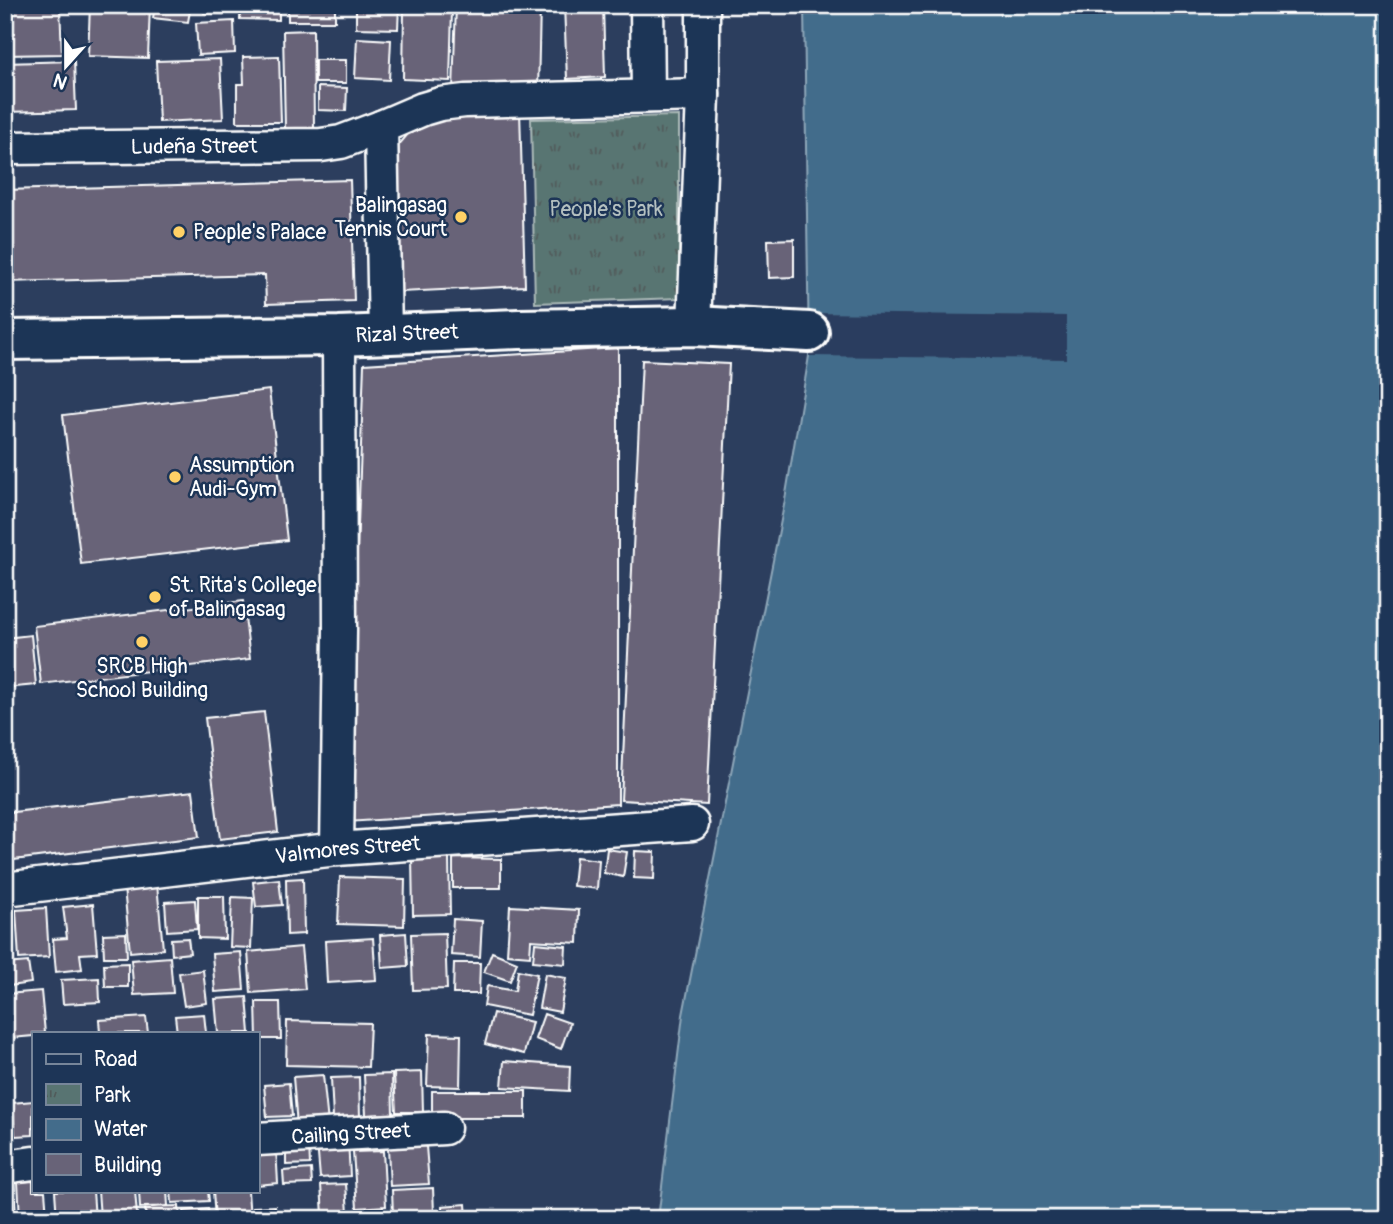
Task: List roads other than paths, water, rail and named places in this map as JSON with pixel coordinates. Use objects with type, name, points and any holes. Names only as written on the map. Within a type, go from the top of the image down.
[{"type":"street","points":[[647,5],[648,96]]},
{"type":"street","points":[[694,326],[704,5]]},
{"type":"street","name":"Ludeña Street","points":[[5,148],[321,145],[341,142],[423,109],[465,100],[703,95]]},
{"type":"street","points":[[381,127],[385,334]]},
{"type":"street","name":"Rizal Street","points":[[5,340],[339,336],[694,326],[809,332]]},
{"type":"street","points":[[337,849],[340,630],[339,336]]},
{"type":"street","name":"Valmores Street","points":[[5,889],[337,849],[692,824]]},
{"type":"street","name":"Cailing Street","points":[[259,1139],[444,1128]]},
{"type":"street","points":[[5,1167],[32,1163]]},
{"type":"water","points":[[804,5],[1388,5],[1388,1219],[658,1219],[683,1015],[785,500],[809,356]]},
{"type":"place","name":"Balingasag Tennis Court","points":[[461,217]]},
{"type":"place","name":"People's Palace","points":[[179,232]]},
{"type":"place","name":"Assumption Audi-Gym","points":[[175,477]]},
{"type":"place","name":"St. Rita's College of Balingasag","points":[[155,597]]},
{"type":"place","name":"SRCB High School Building","points":[[142,642]]},
{"type":"park label","name":"People's Park","points":[[606,209]]}]
